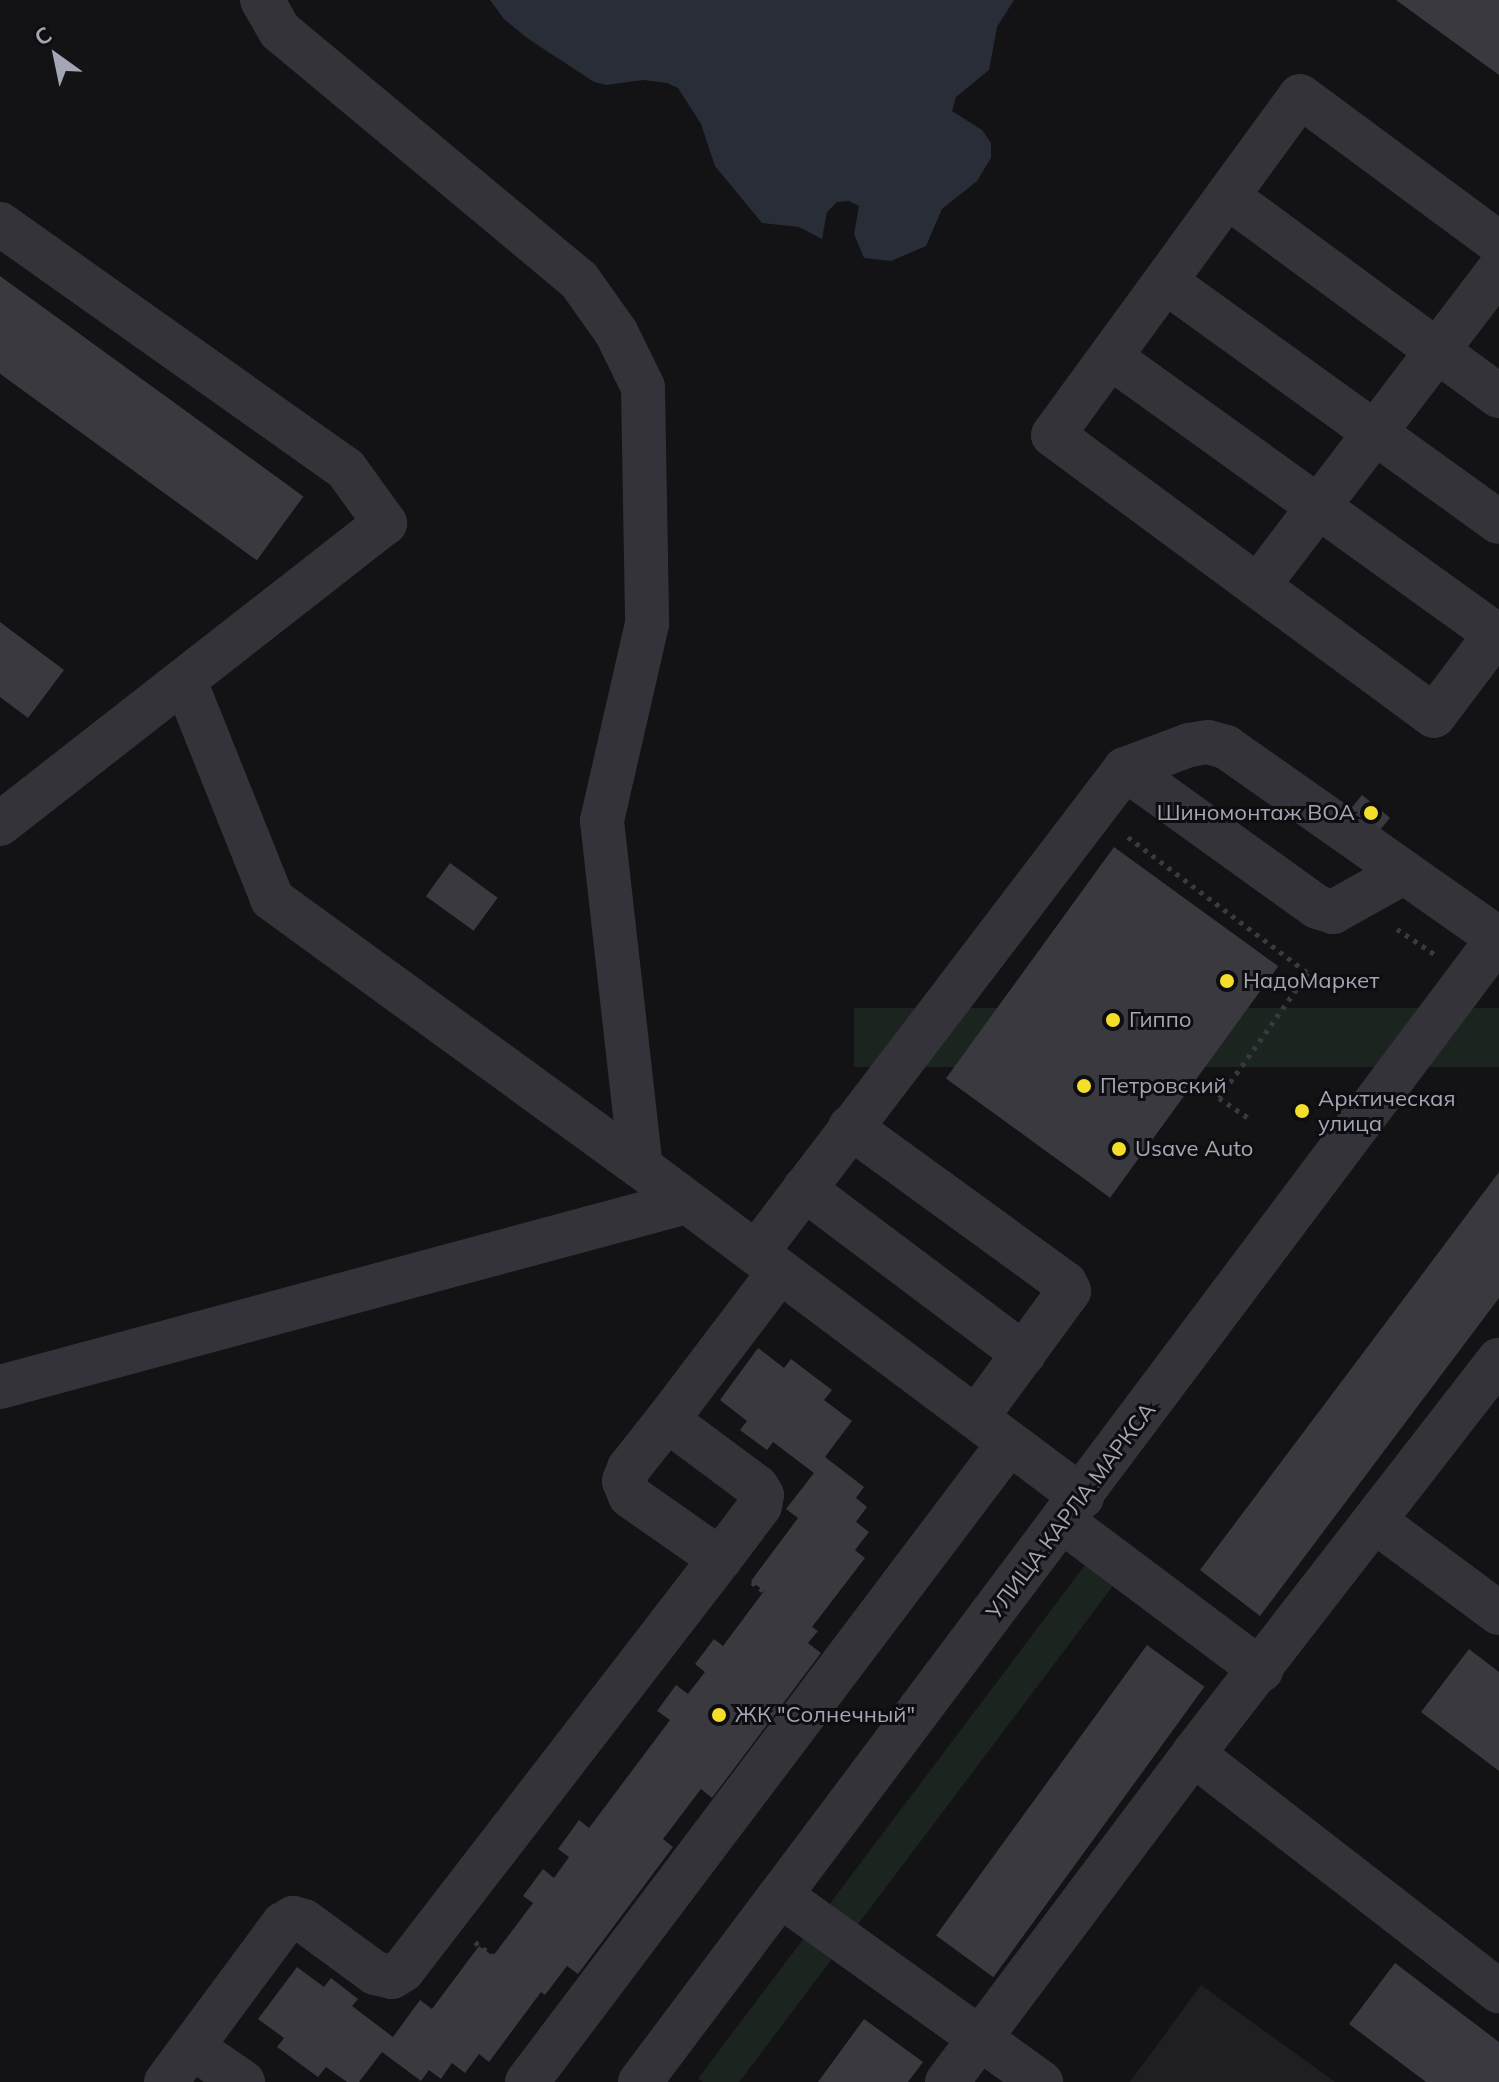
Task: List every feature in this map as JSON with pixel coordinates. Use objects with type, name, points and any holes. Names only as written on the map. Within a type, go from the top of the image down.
[{"type":"street","points":[[262,0],[280,31],[579,280],[616,332],[643,387],[647,624],[602,821],[641,1167]]},
{"type":"street","points":[[1110,357],[1497,636],[1434,716],[1053,435],[1300,96],[1499,243]]},
{"type":"street","points":[[1228,197],[1499,396]]},
{"type":"street","points":[[0,224],[346,469],[385,523],[185,681],[9,803]]},
{"type":"street","points":[[1258,586],[1499,270]]},
{"type":"street","points":[[1166,282],[1499,522]]},
{"type":"street","points":[[185,681],[272,899],[641,1167],[993,1430],[1072,1509],[1261,1670]]},
{"type":"street","points":[[720,1559],[630,1496],[624,1481],[629,1468],[667,1420],[768,1262],[804,1189],[1125,769],[1189,745],[1208,742],[1226,747],[1499,938]]},
{"type":"street","points":[[1125,769],[1317,907],[1333,912],[1403,873]]},
{"type":"street","name":"УЛИЦА КАРЛА МАРКСА","points":[[640,2082],[1499,938]]},
{"type":"street","points":[[527,2082],[993,1430],[1024,1354],[1069,1291],[1065,1283],[850,1127]]},
{"type":"street","points":[[804,1189],[1024,1354]]},
{"type":"street","points":[[0,1387],[686,1202]]},
{"type":"street","points":[[947,2082],[1193,1754],[1499,1360]]},
{"type":"street","points":[[166,2082],[283,1924],[293,1918],[304,1921],[375,1973],[392,1977],[403,1970],[720,1559],[760,1506],[762,1495],[757,1487],[667,1420]]},
{"type":"street","points":[[1376,1522],[1499,1613]]},
{"type":"street","points":[[1193,1754],[1499,1991]]},
{"type":"street","points":[[781,1896],[1041,2082]]},
{"type":"street","points":[[192,2047],[243,2082]]},
{"type":"path","points":[[1128,837],[1308,973],[1219,1098],[1252,1120]]},
{"type":"path","points":[[1397,929],[1440,958]]},
{"type":"shaded area","points":[[490,0],[1014,0],[997,27],[989,70],[956,97],[952,111],[982,130],[991,143],[991,158],[977,181],[942,209],[926,246],[891,261],[864,258],[854,234],[859,206],[849,201],[837,202],[827,212],[822,239],[799,227],[762,223],[715,166],[701,124],[678,88],[667,83],[643,80],[606,85],[594,82],[527,38],[504,19]]},
{"type":"shaded area","points":[[854,1008],[1499,1008],[1499,1067],[854,1067]]},
{"type":"shaded area","points":[[1085,1565],[1113,1586],[739,2082],[703,2082],[698,2079]]},
{"type":"shaded area","points":[[1201,1985],[1335,2082],[1130,2082]]},
{"type":"building","points":[[1396,0],[1499,0],[1499,75]]},
{"type":"building","points":[[0,276],[303,496],[257,560],[0,374]]},
{"type":"building","points":[[0,622],[64,670],[28,718],[0,697]]},
{"type":"building","name":"Шиномонтаж ВОА","points":[[1362,795],[1390,818],[1379,832],[1351,809]]},
{"type":"building","name":"Гиппо","points":[[1114,847],[1278,966],[1110,1198],[946,1078]]},
{"type":"building","points":[[450,863],[498,898],[474,931],[426,896]]},
{"type":"building","points":[[1499,1172],[1499,1298],[1260,1616],[1200,1570]]},
{"type":"building","name":"ЖК \"Солнечный\"","points":[[758,1348],[784,1368],[791,1359],[832,1390],[824,1400],[852,1421],[825,1457],[864,1487],[856,1498],[867,1507],[856,1522],[869,1532],[855,1550],[865,1558],[812,1627],[818,1631],[808,1643],[821,1653],[712,1798],[701,1789],[663,1839],[673,1847],[578,1974],[567,1966],[545,1995],[541,1992],[489,2062],[479,2054],[465,2073],[452,2063],[441,2079],[429,2070],[421,2081],[382,2052],[359,2082],[347,2082],[326,2067],[318,2077],[277,2047],[284,2038],[258,2019],[297,1967],[324,1987],[331,1978],[358,1999],[352,2006],[393,2037],[420,2000],[432,2009],[479,1946],[493,1956],[533,1903],[523,1896],[543,1869],[554,1878],[569,1857],[558,1849],[579,1820],[589,1828],[670,1720],[657,1711],[676,1685],[688,1694],[705,1672],[695,1664],[714,1639],[723,1646],[764,1591],[751,1581],[798,1518],[786,1509],[814,1473],[773,1442],[767,1450],[740,1430],[747,1421],[720,1400]]},
{"type":"building","points":[[1147,1645],[1204,1687],[993,1977],[936,1935]]},
{"type":"building","points":[[1469,1649],[1499,1672],[1499,1771],[1421,1712]]},
{"type":"building","points":[[1395,1963],[1499,2042],[1499,2082],[1426,2082],[1349,2024]]},
{"type":"building","points":[[864,2019],[923,2062],[908,2082],[818,2082]]},
{"type":"place","name":"Шиномонтаж ВОА","points":[[1371,813]]},
{"type":"place","name":"НадоМаркет","points":[[1227,981]]},
{"type":"place","name":"Гиппо","points":[[1113,1020]]},
{"type":"place","name":"Петровский","points":[[1084,1086]]},
{"type":"place","name":"Арктическая улица","points":[[1302,1111]]},
{"type":"place","name":"Usave Auto","points":[[1119,1149]]},
{"type":"place","name":"ЖК \"Солнечный\"","points":[[719,1715]]}]
